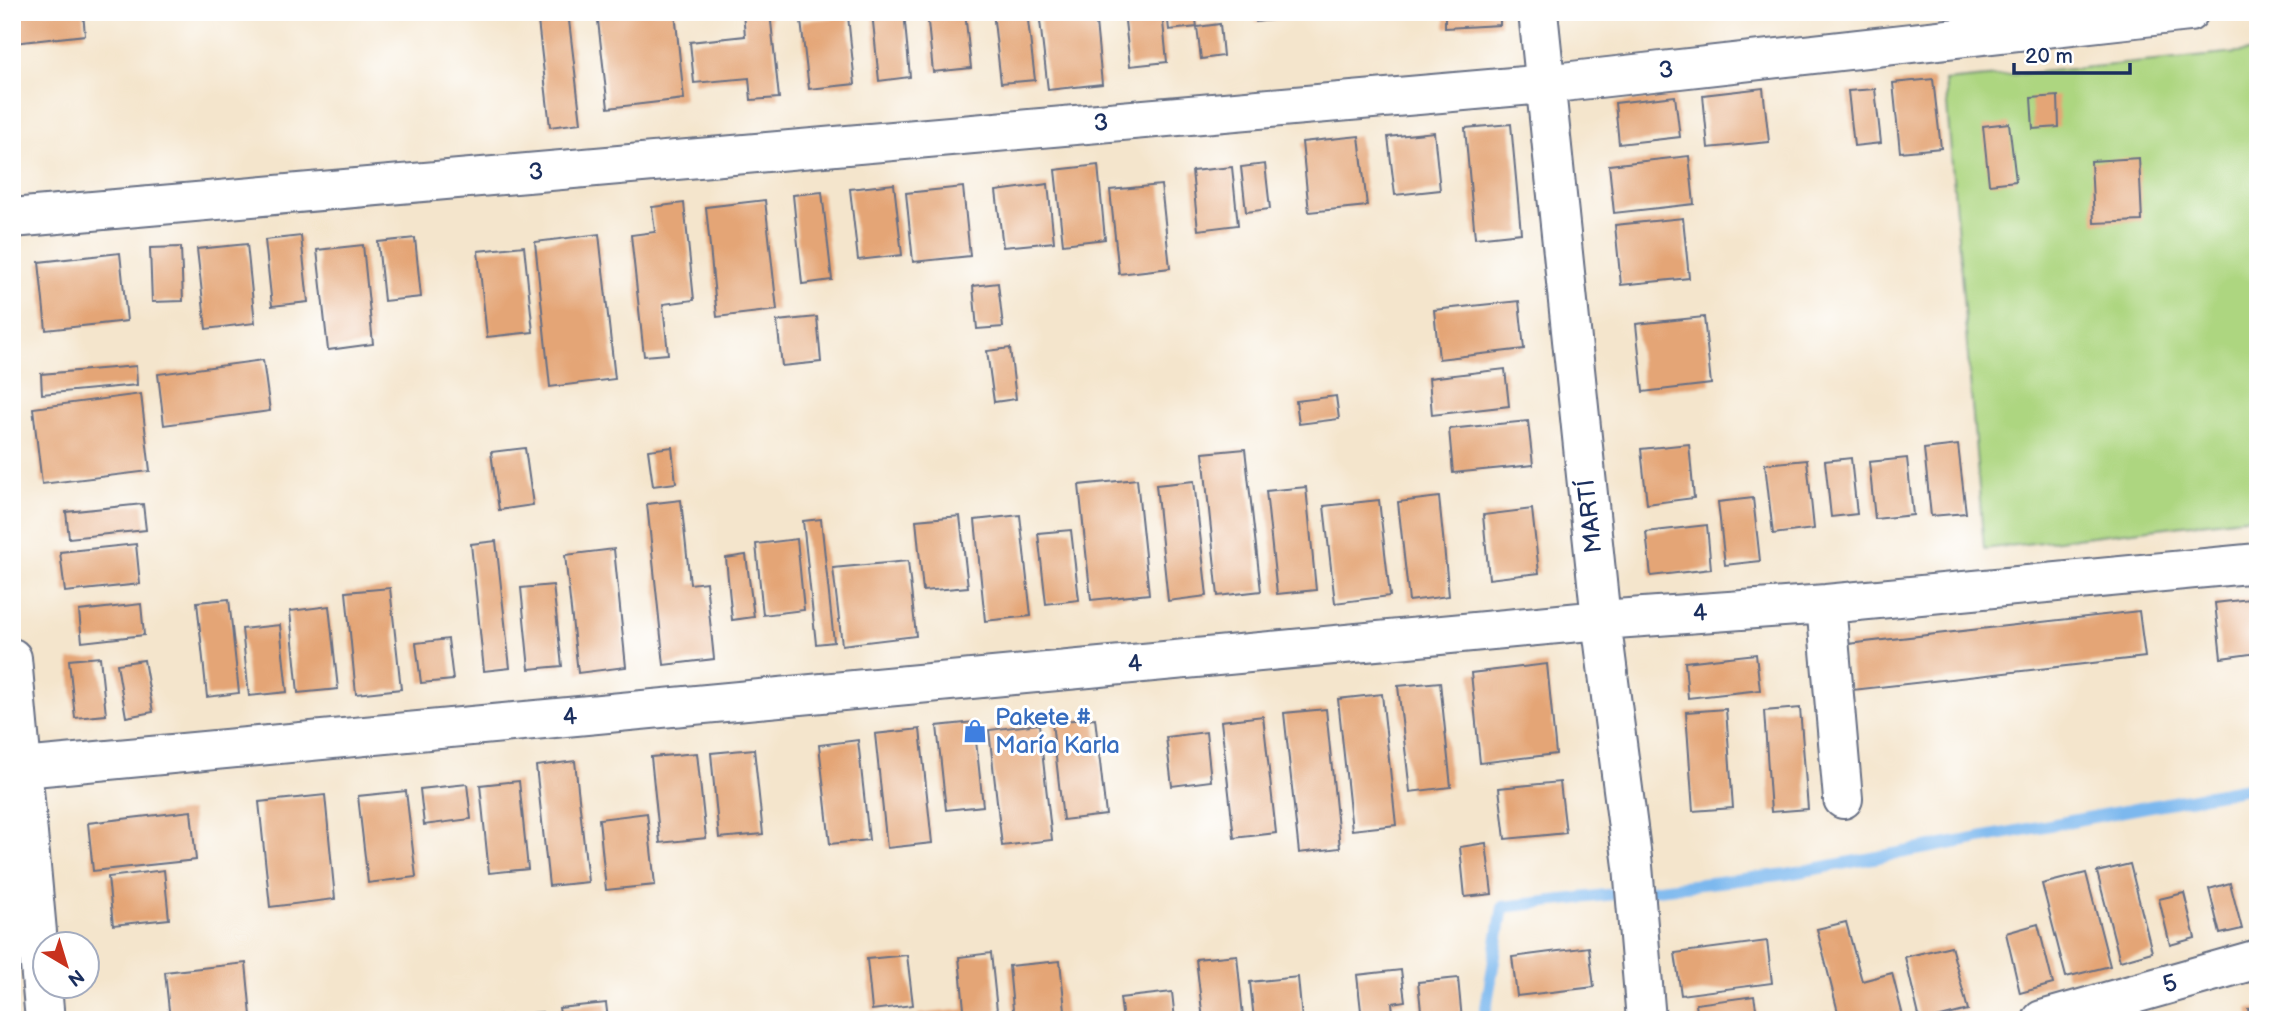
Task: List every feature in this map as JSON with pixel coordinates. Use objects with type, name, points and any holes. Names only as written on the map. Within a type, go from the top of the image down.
[{"type":"street","name":"MARTÍ","points":[[1538,12],[1601,620],[1633,866],[1646,1020]]},
{"type":"street","name":"3","points":[[12,218],[1545,84],[2189,12]]},
{"type":"street","name":"4","points":[[17,769],[1601,620],[1826,604],[2258,563]]},
{"type":"street","points":[[1826,604],[1843,799]]},
{"type":"street","points":[[12,658],[17,769],[45,1020]]},
{"type":"street","name":"5","points":[[2042,1020],[2258,960]]},
{"type":"green space","points":[[2258,51],[2258,516],[1984,549],[1945,81]]},
{"type":"building","points":[[12,12],[83,12],[85,35],[14,43]]},
{"type":"building","points":[[537,12],[568,12],[581,123],[550,127]]},
{"type":"building","points":[[597,12],[675,12],[684,99],[608,108]]},
{"type":"building","points":[[743,12],[770,12],[779,98],[751,100],[749,78],[694,83],[690,42],[745,36]]},
{"type":"building","points":[[872,12],[904,12],[910,77],[879,81]]},
{"type":"building","points":[[927,12],[965,12],[971,68],[933,72]]},
{"type":"building","points":[[993,12],[1027,12],[1035,80],[1001,83]]},
{"type":"building","points":[[1039,12],[1095,12],[1102,84],[1048,90]]},
{"type":"building","points":[[1124,12],[1162,12],[1167,62],[1130,66]]},
{"type":"building","points":[[1167,12],[1195,12],[1197,27],[1169,30]]},
{"type":"building","points":[[1255,12],[1297,12],[1297,17],[1256,22]]},
{"type":"building","points":[[1445,12],[1500,12],[1500,25],[1445,28]]},
{"type":"building","points":[[848,16],[855,84],[809,89],[801,21]]},
{"type":"building","points":[[1220,24],[1223,56],[1201,59],[1197,27]]},
{"type":"building","points":[[1933,79],[1941,148],[1900,152],[1893,83]]},
{"type":"building","points":[[1763,88],[1769,142],[1708,148],[1703,95]]},
{"type":"building","points":[[1875,89],[1881,143],[1854,146],[1848,91]]},
{"type":"building","points":[[1675,96],[1680,137],[1619,144],[1615,103]]},
{"type":"building","points":[[2058,96],[2059,127],[2033,129],[2031,98]]},
{"type":"building","points":[[2009,123],[2016,181],[1989,184],[1983,126]]},
{"type":"building","points":[[1511,124],[1521,233],[1475,238],[1465,128]]},
{"type":"building","points":[[1434,132],[1440,190],[1395,195],[1388,137]]},
{"type":"building","points":[[1359,136],[1367,206],[1309,212],[1302,142]]},
{"type":"building","points":[[1689,156],[1694,204],[1614,213],[1609,165]]},
{"type":"building","points":[[2139,158],[2142,221],[2094,223],[2091,161]]},
{"type":"building","points":[[1265,164],[1270,209],[1246,212],[1241,167]]},
{"type":"building","points":[[1098,165],[1105,239],[1063,244],[1055,170]]},
{"type":"building","points":[[1232,167],[1238,225],[1198,230],[1192,171]]},
{"type":"building","points":[[894,184],[902,255],[858,260],[850,189]]},
{"type":"building","points":[[1048,184],[1054,242],[1003,247],[996,191]]},
{"type":"building","points":[[1161,185],[1170,268],[1119,274],[1110,190]]},
{"type":"building","points":[[963,187],[970,256],[913,262],[906,193]]},
{"type":"building","points":[[822,192],[832,280],[802,284],[793,195]]},
{"type":"building","points":[[765,200],[777,310],[717,317],[706,207]]},
{"type":"building","points":[[684,203],[694,300],[663,304],[668,354],[644,356],[631,235],[655,232],[652,207]]},
{"type":"building","points":[[1683,218],[1689,278],[1621,285],[1615,225]]},
{"type":"building","points":[[599,234],[615,379],[550,387],[535,242]]},
{"type":"building","points":[[301,236],[308,302],[272,306],[265,240]]},
{"type":"building","points":[[415,238],[421,297],[384,301],[378,242]]},
{"type":"building","points":[[247,244],[255,323],[206,329],[197,249]]},
{"type":"building","points":[[363,245],[373,344],[328,350],[317,250]]},
{"type":"building","points":[[524,246],[533,332],[487,337],[478,251]]},
{"type":"building","points":[[181,247],[183,301],[152,302],[150,248]]},
{"type":"building","points":[[120,253],[127,321],[46,330],[39,262]]},
{"type":"building","points":[[998,283],[1003,327],[977,329],[973,286]]},
{"type":"building","points":[[1519,301],[1524,349],[1439,359],[1434,310]]},
{"type":"building","points":[[817,317],[821,362],[782,366],[777,321]]},
{"type":"building","points":[[1704,317],[1711,384],[1643,392],[1636,324]]},
{"type":"building","points":[[1010,348],[1016,399],[994,402],[987,351]]},
{"type":"building","points":[[263,360],[270,411],[164,425],[158,374]]},
{"type":"building","points":[[136,366],[137,385],[42,394],[41,374]]},
{"type":"building","points":[[1505,369],[1509,406],[1432,415],[1429,378]]},
{"type":"building","points":[[141,394],[150,471],[42,484],[33,408]]},
{"type":"building","points":[[1336,396],[1339,419],[1299,424],[1296,401]]},
{"type":"building","points":[[1528,421],[1533,465],[1453,473],[1449,429]]},
{"type":"building","points":[[1689,444],[1694,498],[1647,504],[1641,449]]},
{"type":"building","points":[[1958,445],[1966,513],[1931,516],[1924,449]]},
{"type":"building","points":[[672,447],[676,483],[653,486],[648,450]]},
{"type":"building","points":[[525,448],[533,505],[499,510],[491,452]]},
{"type":"building","points":[[1245,449],[1261,591],[1218,596],[1203,453]]},
{"type":"building","points":[[1851,458],[1857,514],[1831,517],[1825,461]]},
{"type":"building","points":[[1907,458],[1913,515],[1875,519],[1869,462]]},
{"type":"building","points":[[1807,460],[1814,529],[1773,534],[1765,464]]},
{"type":"building","points":[[1137,479],[1149,594],[1091,600],[1079,485]]},
{"type":"building","points":[[1194,481],[1207,596],[1168,601],[1156,485]]},
{"type":"building","points":[[1306,487],[1316,590],[1277,594],[1266,491]]},
{"type":"building","points":[[1439,497],[1449,596],[1409,601],[1398,502]]},
{"type":"building","points":[[1753,498],[1760,561],[1725,565],[1718,502]]},
{"type":"building","points":[[681,500],[690,584],[706,582],[714,659],[664,665],[647,504]]},
{"type":"building","points":[[1379,500],[1390,596],[1335,603],[1324,506]]},
{"type":"building","points":[[143,504],[146,530],[69,538],[66,512]]},
{"type":"building","points":[[1532,509],[1539,573],[1489,579],[1483,515]]},
{"type":"building","points":[[1020,515],[1031,616],[985,621],[975,520]]},
{"type":"building","points":[[960,516],[968,587],[923,591],[916,520]]},
{"type":"building","points":[[821,519],[834,642],[816,644],[803,521]]},
{"type":"building","points":[[1707,525],[1711,569],[1651,576],[1646,532]]},
{"type":"building","points":[[1071,530],[1079,600],[1046,604],[1038,533]]},
{"type":"building","points":[[797,539],[804,610],[763,615],[756,544]]},
{"type":"building","points":[[496,541],[510,668],[484,671],[471,544]]},
{"type":"building","points":[[136,544],[140,584],[65,592],[60,552]]},
{"type":"building","points":[[614,549],[626,667],[578,673],[565,555]]},
{"type":"building","points":[[746,555],[754,617],[732,620],[726,558]]},
{"type":"building","points":[[908,561],[916,636],[842,645],[833,568]]},
{"type":"building","points":[[553,585],[562,666],[529,669],[521,588]]},
{"type":"building","points":[[390,588],[401,689],[356,694],[346,592]]},
{"type":"building","points":[[2258,598],[2258,653],[2221,658],[2215,603]]},
{"type":"building","points":[[229,599],[239,693],[207,697],[197,602]]},
{"type":"building","points":[[141,604],[144,635],[82,642],[79,611]]},
{"type":"building","points":[[329,606],[338,689],[298,693],[290,611]]},
{"type":"building","points":[[2139,611],[2145,657],[1853,690],[1848,644]]},
{"type":"building","points":[[280,625],[287,692],[249,696],[242,629]]},
{"type":"building","points":[[448,639],[453,680],[421,683],[416,643]]},
{"type":"building","points":[[1756,654],[1760,690],[1688,698],[1685,662]]},
{"type":"building","points":[[100,657],[106,715],[75,718],[69,660]]},
{"type":"building","points":[[144,660],[153,712],[126,717],[117,664]]},
{"type":"building","points":[[1547,664],[1556,754],[1480,763],[1471,673]]},
{"type":"building","points":[[1440,682],[1451,787],[1410,792],[1398,686]]},
{"type":"building","points":[[1382,694],[1396,825],[1352,830],[1338,699]]},
{"type":"building","points":[[1800,708],[1808,809],[1771,812],[1764,711]]},
{"type":"building","points":[[1326,709],[1340,848],[1299,853],[1284,713]]},
{"type":"building","points":[[1726,709],[1733,808],[1693,811],[1686,712]]},
{"type":"building","points":[[1263,716],[1276,833],[1234,838],[1221,721]]},
{"type":"building","points":[[1095,718],[1106,815],[1063,820],[1052,722]]},
{"type":"building","points":[[974,722],[983,806],[946,810],[937,726]]},
{"type":"building","points":[[1039,724],[1052,840],[1002,846],[989,730]]},
{"type":"building","points":[[920,729],[932,843],[887,848],[875,734]]},
{"type":"building","points":[[1206,732],[1211,781],[1172,786],[1166,737]]},
{"type":"building","points":[[858,740],[869,840],[830,844],[819,745]]},
{"type":"building","points":[[754,749],[763,834],[719,838],[711,753]]},
{"type":"building","points":[[697,753],[706,838],[660,843],[651,757]]},
{"type":"building","points":[[575,761],[588,882],[549,886],[536,766]]},
{"type":"building","points":[[519,781],[528,869],[489,873],[480,785]]},
{"type":"building","points":[[1560,782],[1566,833],[1505,839],[1499,788]]},
{"type":"building","points":[[467,784],[471,819],[424,825],[420,789]]},
{"type":"building","points":[[406,791],[416,877],[368,883],[358,796]]},
{"type":"building","points":[[325,795],[335,899],[270,907],[259,802]]},
{"type":"building","points":[[191,811],[196,860],[93,871],[88,823]]},
{"type":"building","points":[[647,813],[655,885],[606,890],[599,819]]},
{"type":"building","points":[[1486,843],[1492,894],[1465,897],[1460,847]]},
{"type":"building","points":[[2130,864],[2152,952],[2120,961],[2097,872]]},
{"type":"building","points":[[164,870],[169,919],[113,925],[108,877]]},
{"type":"building","points":[[2086,873],[2110,966],[2066,977],[2042,884]]},
{"type":"building","points":[[2230,883],[2242,929],[2220,934],[2209,889]]},
{"type":"building","points":[[2184,893],[2195,938],[2170,945],[2159,899]]},
{"type":"building","points":[[1846,922],[1862,981],[1892,973],[1904,1020],[1840,1020],[1817,929]]},
{"type":"building","points":[[2038,924],[2053,984],[2020,993],[2006,933]]},
{"type":"building","points":[[1767,941],[1772,983],[1681,995],[1675,953]]},
{"type":"building","points":[[1951,946],[1968,1010],[1920,1020],[1905,957]]},
{"type":"building","points":[[1589,947],[1594,987],[1517,996],[1512,957]]},
{"type":"building","points":[[991,953],[998,1020],[919,1020],[918,1014],[964,1009],[959,957]]},
{"type":"building","points":[[907,955],[913,1005],[872,1010],[867,959]]},
{"type":"building","points":[[1237,955],[1243,1016],[1203,1020],[1196,959]]},
{"type":"building","points":[[1060,961],[1066,1020],[1014,1020],[1009,966]]},
{"type":"building","points":[[246,963],[251,1016],[220,1020],[170,1020],[165,972]]},
{"type":"building","points":[[1401,970],[1405,1001],[1392,1003],[1394,1020],[1362,1020],[1357,975]]},
{"type":"building","points":[[1298,977],[1302,1020],[1254,1020],[1250,982]]},
{"type":"building","points":[[1458,978],[1462,1020],[1422,1020],[1418,982]]},
{"type":"building","points":[[1172,992],[1175,1020],[1123,1020],[1120,998]]},
{"type":"building","points":[[1754,996],[1758,1020],[1698,1020],[1696,1004]]},
{"type":"building","points":[[606,1003],[608,1020],[561,1020],[559,1008]]},
{"type":"building","points":[[2258,1008],[2258,1020],[2250,1020],[2248,1009]]},
{"type":"building","points":[[542,1012],[543,1020],[498,1020],[498,1016]]},
{"type":"building","points":[[1829,1012],[1831,1020],[1802,1020],[1802,1019]]},
{"type":"waterway","points":[[1484,1020],[1503,907],[1787,874],[2258,786]]},
{"type":"place","name":"Pakete # María Karla","points":[[975,731]]}]
